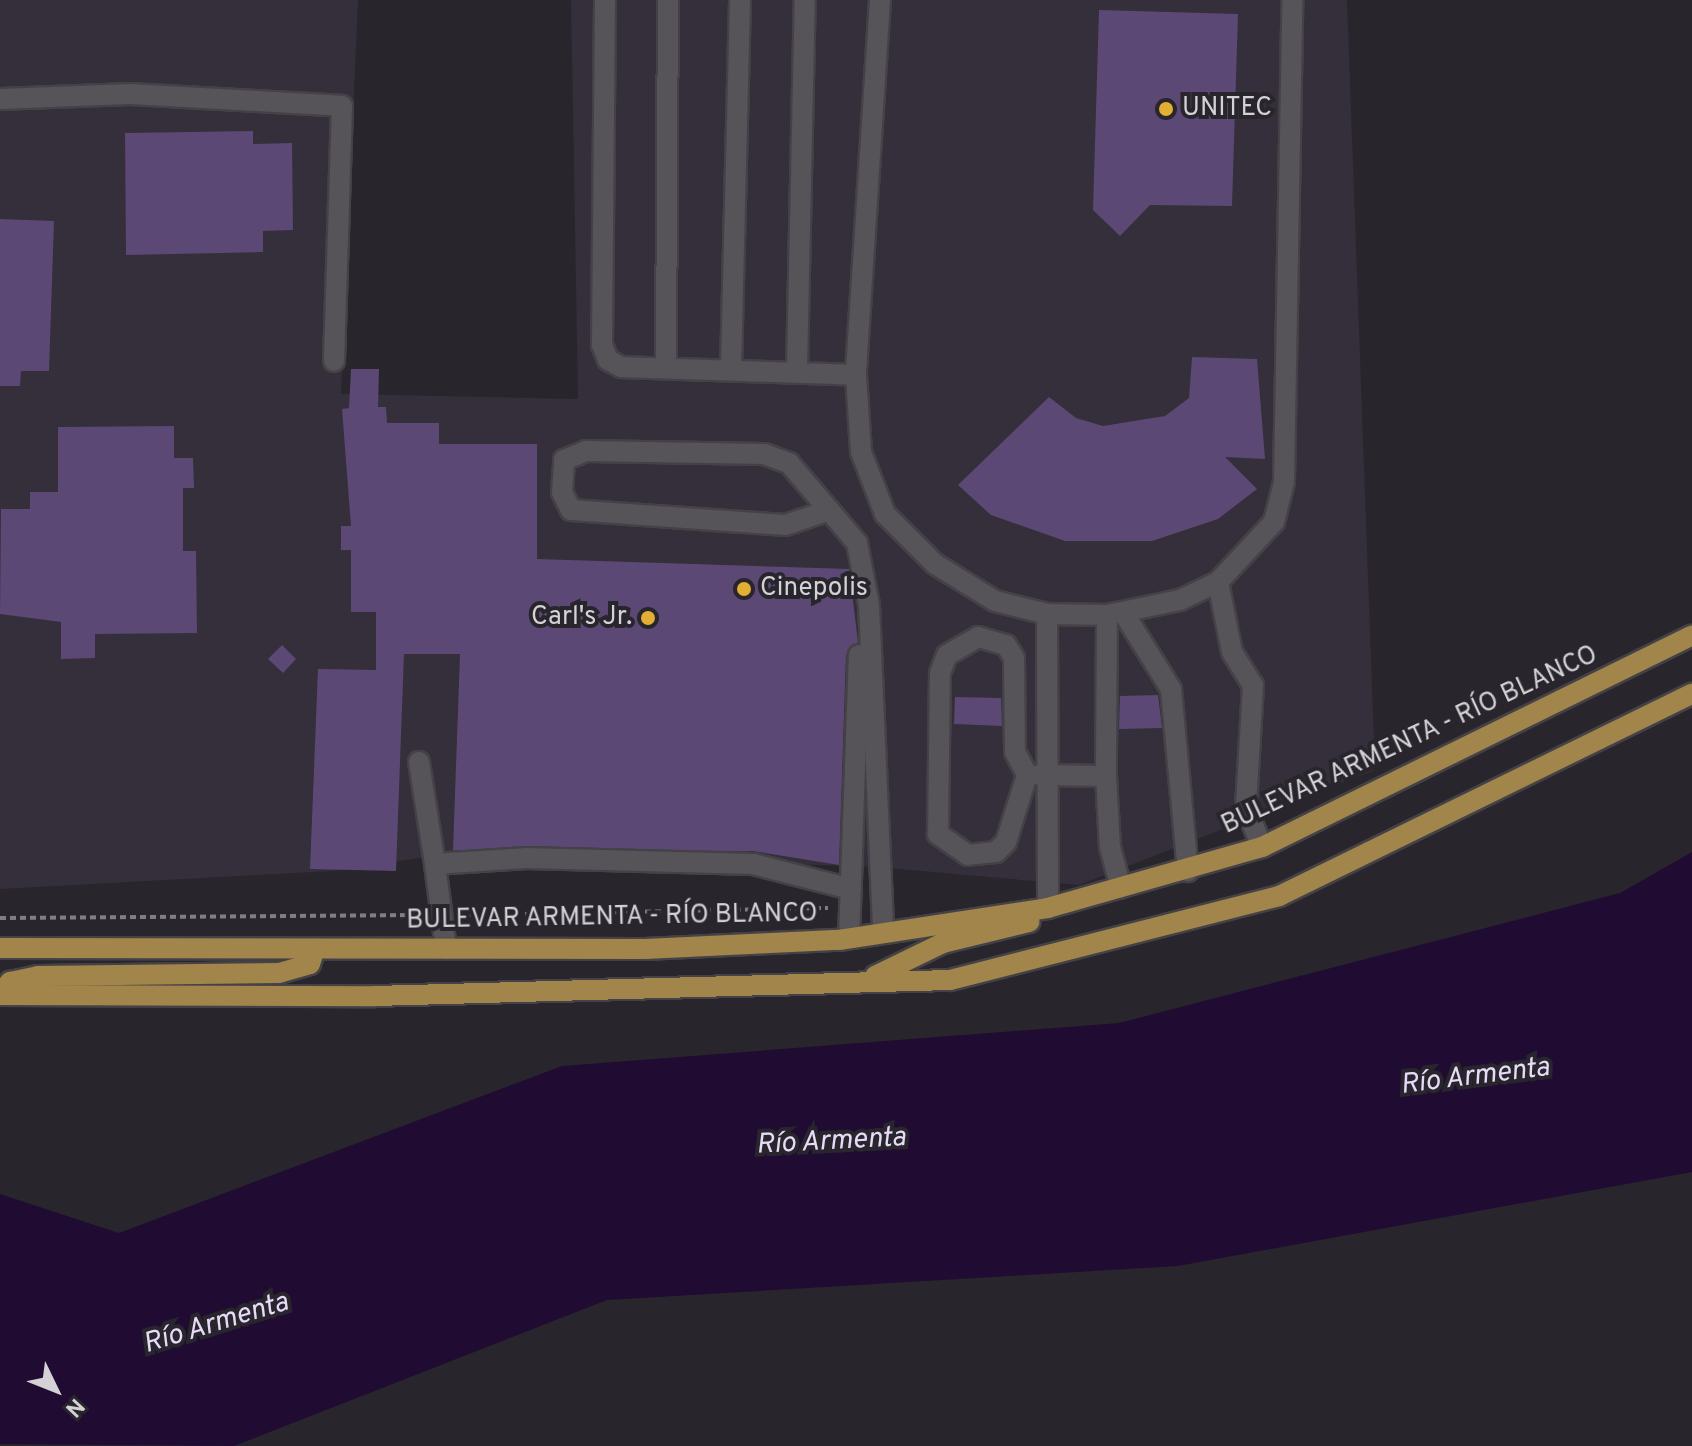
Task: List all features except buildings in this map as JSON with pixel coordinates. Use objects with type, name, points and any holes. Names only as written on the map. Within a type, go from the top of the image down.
[{"type":"main road","name":"BULEVAR ARMENTA - RÍO BLANCO","points":[[0,948],[645,949],[849,938],[1048,908],[1188,871],[1262,847],[1692,635]]},
{"type":"main road","points":[[0,995],[374,996],[872,978],[950,980],[1279,896],[1692,694]]},
{"type":"main road","points":[[872,978],[943,943],[1140,895],[1155,880]]},
{"type":"main road","points":[[0,995],[10,982],[38,976],[279,973],[310,964],[315,949]]},
{"type":"lane","points":[[605,0],[602,345],[621,367],[797,370],[856,375]]},
{"type":"lane","points":[[666,366],[668,0]]},
{"type":"lane","points":[[731,368],[740,0]]},
{"type":"lane","points":[[797,370],[805,0]]},
{"type":"lane","points":[[880,0],[856,375],[861,452],[885,514],[935,564],[995,601],[1047,614],[1115,614],[1180,600],[1218,582],[1274,522],[1284,482],[1292,0]]},
{"type":"lane","points":[[0,99],[130,94],[342,106],[334,361]]},
{"type":"lane","points":[[827,511],[785,525],[601,515],[564,502],[564,460],[586,451],[764,454],[789,463],[857,543],[868,588],[883,931]]},
{"type":"lane","points":[[1218,582],[1232,652],[1253,685],[1246,808],[1262,847]]},
{"type":"lane","points":[[849,938],[860,603],[868,588]]},
{"type":"lane","points":[[1047,614],[1052,775],[1048,908]]},
{"type":"lane","points":[[1115,614],[1106,776],[1110,847],[1121,888]]},
{"type":"lane","points":[[1115,614],[1171,689],[1188,871]]},
{"type":"lane","points":[[993,638],[1014,658],[1015,752],[1027,775],[996,852],[968,855],[938,834],[940,673],[962,642],[993,638]]},
{"type":"lane","points":[[419,762],[446,949]]},
{"type":"lane","points":[[1027,775],[1106,776]]},
{"type":"lane","points":[[435,864],[527,858],[753,864],[851,889]]},
{"type":"shaded area","points":[[0,0],[358,0],[341,394],[578,399],[571,0],[1347,0],[1375,770],[1079,885],[877,867],[453,853],[331,871],[0,889]]},
{"type":"water","name":"Río Armenta","points":[[1692,852],[1692,1172],[1178,1266],[607,1300],[234,1446],[0,1444],[0,1194],[119,1233],[562,1066],[1119,1023],[1620,893]]},
{"type":"place","name":"UNITEC","points":[[1166,109]]},
{"type":"place","name":"Cinepolis","points":[[744,589]]},
{"type":"place","name":"Carl's Jr.","points":[[648,618]]}]
